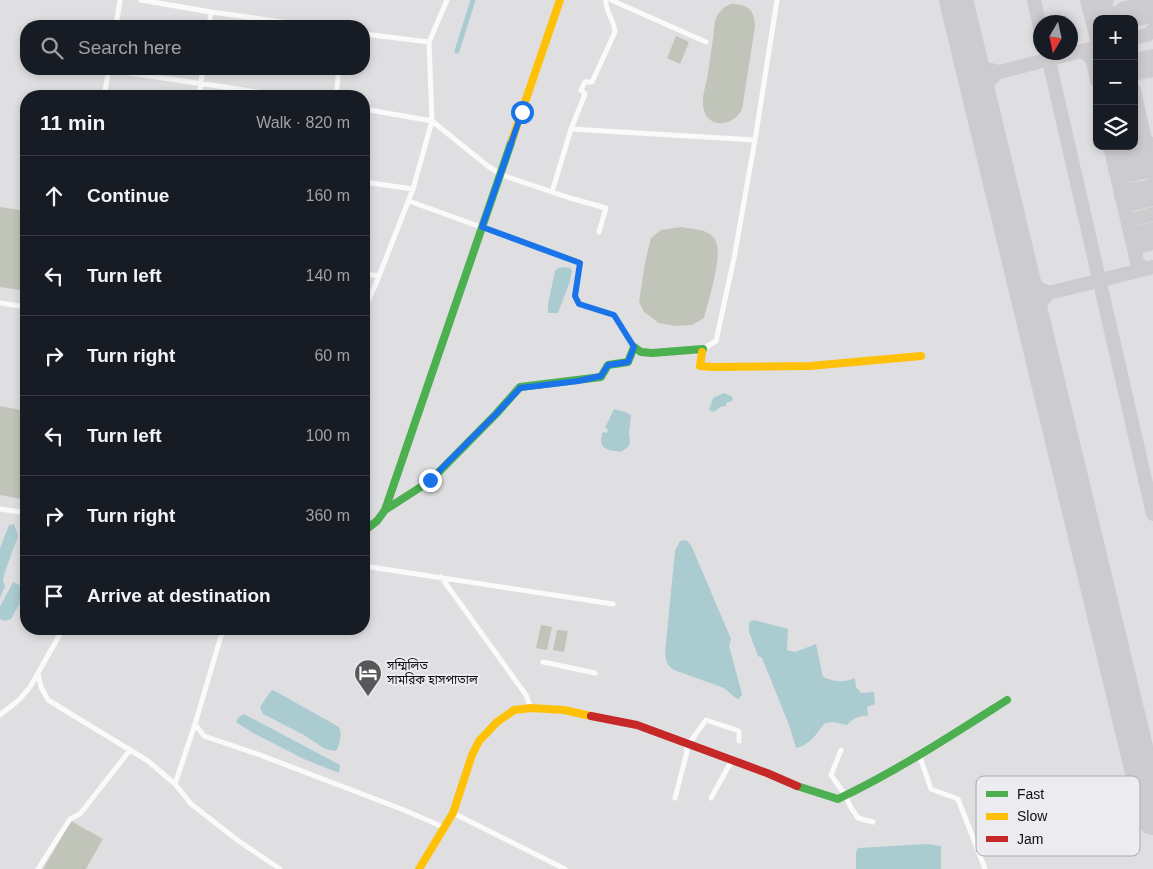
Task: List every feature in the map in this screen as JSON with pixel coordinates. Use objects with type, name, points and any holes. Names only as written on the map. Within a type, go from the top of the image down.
[{"type":"street","points":[[117,20],[120,0]]},
{"type":"street","points":[[141,0],[268,20]]},
{"type":"street","points":[[370,297],[414,189],[432,121],[429,42],[447,0]]},
{"type":"street","points":[[370,526],[377,521],[385,510],[560,0]]},
{"type":"street","points":[[552,192],[585,94],[581,90],[585,82],[592,82],[615,32],[614,22],[605,5],[606,0]]},
{"type":"street","points":[[611,0],[706,42]]},
{"type":"street","points":[[409,201],[580,263],[575,296],[579,304],[614,315],[634,347],[641,352],[652,354],[703,349],[716,341],[734,258],[777,0]]},
{"type":"street","points":[[209,20],[211,12]]},
{"type":"street","points":[[370,35],[429,42]]},
{"type":"street","points":[[105,90],[108,75]]},
{"type":"street","points":[[142,75],[242,90]]},
{"type":"street","points":[[200,90],[201,75]]},
{"type":"street","points":[[337,90],[338,75]]},
{"type":"street","points":[[370,110],[432,121],[489,167],[506,176],[606,208],[599,232]]},
{"type":"street","points":[[572,129],[755,140]]},
{"type":"street","points":[[370,183],[414,189]]},
{"type":"street","points":[[370,275],[380,276]]},
{"type":"street","points":[[0,302],[20,306]]},
{"type":"street","points":[[385,510],[430,480],[520,388],[578,381],[601,376],[608,365],[628,362],[634,347]]},
{"type":"street","points":[[703,349],[700,366],[712,367],[810,366],[921,356]]},
{"type":"street","points":[[0,509],[20,512]]},
{"type":"street","points":[[370,567],[613,604]]},
{"type":"street","points":[[441,577],[526,695],[531,708]]},
{"type":"street","points":[[0,716],[20,698],[38,674],[60,635]]},
{"type":"street","points":[[175,784],[222,635]]},
{"type":"street","points":[[543,662],[595,673]]},
{"type":"street","points":[[38,674],[41,687],[48,700],[148,761],[175,784],[191,804],[240,842],[280,869]]},
{"type":"street","points":[[419,869],[452,813],[472,755],[479,741],[497,722],[514,710],[531,708],[564,710],[637,725],[767,773],[792,785],[838,799],[919,754],[1007,700]]},
{"type":"street","points":[[675,798],[687,752],[687,744],[706,720],[739,731],[739,741]]},
{"type":"street","points":[[195,724],[204,736],[260,755],[404,810],[443,828]]},
{"type":"street","points":[[38,869],[70,819],[80,814],[130,750]]},
{"type":"street","points":[[841,750],[831,775],[846,796],[858,818],[873,822]]},
{"type":"street","points":[[919,754],[931,789],[958,798],[976,845]]},
{"type":"street","points":[[711,798],[732,760]]},
{"type":"street","points":[[452,813],[564,869]]},
{"type":"street","points":[[980,856],[985,869]]},
{"type":"shaded area","points":[[731,4],[742,5],[749,9],[754,16],[755,27],[742,109],[733,120],[720,123],[709,119],[705,114],[703,99],[715,21],[721,11]]},
{"type":"shaded area","points":[[676,36],[689,42],[680,64],[667,58]]},
{"type":"shaded area","points":[[0,207],[20,210],[20,290],[0,287]]},
{"type":"shaded area","points":[[681,227],[699,230],[711,235],[717,244],[718,254],[715,277],[704,318],[692,325],[676,326],[659,323],[644,312],[639,302],[651,238],[661,230]]},
{"type":"shaded area","points":[[0,406],[20,410],[20,499],[0,495]]},
{"type":"shaded area","points":[[541,625],[552,627],[547,650],[536,648]]},
{"type":"shaded area","points":[[557,630],[568,631],[564,652],[553,650]]},
{"type":"shaded area","points":[[71,821],[103,839],[86,869],[43,869]]},
{"type":"water","points":[[563,267],[570,268],[572,271],[570,281],[558,313],[548,313],[555,271]]},
{"type":"water","points":[[724,393],[733,397],[732,401],[714,412],[709,410],[713,398]]},
{"type":"water","points":[[614,409],[631,415],[629,446],[621,452],[604,448],[601,442],[603,432],[607,433],[608,429],[605,428]]},
{"type":"water","points":[[14,524],[18,536],[4,575],[3,581],[5,586],[0,598],[0,548],[9,525]]},
{"type":"water","points":[[686,540],[691,545],[731,639],[729,646],[742,694],[737,699],[724,688],[674,670],[666,661],[665,653],[675,551],[680,541]]},
{"type":"water","points":[[13,582],[20,585],[20,603],[11,619],[4,621],[0,619],[0,607]]},
{"type":"water","points":[[754,620],[788,629],[787,650],[795,652],[816,644],[823,677],[839,681],[855,678],[856,687],[861,693],[874,692],[875,704],[867,707],[868,716],[856,718],[847,725],[833,722],[825,723],[816,735],[796,748],[789,725],[762,658],[758,656],[749,632],[749,622]]},
{"type":"water","points":[[273,690],[339,727],[341,734],[338,748],[335,751],[325,749],[304,735],[263,714],[260,707]]},
{"type":"water","points":[[244,714],[340,765],[339,773],[304,759],[253,733],[236,722]]},
{"type":"water","points":[[928,844],[941,846],[941,869],[856,869],[856,853],[858,848]]},
{"type":"waterway","points":[[457,51],[473,0]]},
{"type":"taxiway","points":[[1034,0],[1037,15]]},
{"type":"taxiway","points":[[1087,0],[1093,23]]},
{"type":"taxiway","points":[[1089,8],[1092,4],[1107,0]]},
{"type":"taxiway","points":[[1092,21],[1102,14],[1115,13],[1118,16],[1122,9],[1146,3],[1151,6]]},
{"type":"taxiway","points":[[1138,19],[1153,18]]},
{"type":"taxiway","points":[[1138,37],[1147,35],[1153,30]]},
{"type":"taxiway","points":[[981,103],[987,85],[999,72],[1093,48]]},
{"type":"taxiway","points":[[969,52],[983,68],[999,72]]},
{"type":"taxiway","points":[[1081,52],[1089,56],[1093,65]]},
{"type":"taxiway","points":[[1138,59],[1153,56]]},
{"type":"taxiway","points":[[1049,60],[1153,514]]},
{"type":"taxiway","points":[[1138,73],[1153,70]]},
{"type":"taxiway","points":[[1137,105],[1153,175]]},
{"type":"taxiway","points":[[1113,158],[1117,151],[1143,145],[1145,140],[1149,143]]},
{"type":"taxiway","points":[[1111,150],[1137,262],[1147,269]]},
{"type":"taxiway","points":[[1115,170],[1118,165],[1144,158],[1150,160],[1153,156]]},
{"type":"taxiway","points":[[1118,182],[1122,177],[1153,170]]},
{"type":"taxiway","points":[[1121,196],[1125,191],[1153,186]]},
{"type":"taxiway","points":[[1125,210],[1128,205],[1153,199]]},
{"type":"taxiway","points":[[1128,225],[1133,219],[1153,214]]},
{"type":"taxiway","points":[[1132,239],[1136,233],[1153,229]]},
{"type":"taxiway","points":[[1135,255],[1138,247],[1153,243]]},
{"type":"taxiway","points":[[1034,323],[1040,303],[1049,293],[1153,267]]},
{"type":"taxiway","points":[[1021,271],[1033,286],[1049,293]]},
{"type":"taxiway","points":[[1136,748],[1153,765]]},
{"type":"taxiway","points":[[1148,798],[1153,787]]},
{"type":"runway","points":[[956,0],[1153,818]]},
{"type":"traffic: fast","points":[[385,510],[512,140]]},
{"type":"traffic: fast","points":[[370,526],[377,521],[385,510],[430,481],[520,387],[601,377],[608,365],[628,362],[634,347],[641,352],[652,353],[703,349],[702,352]]},
{"type":"traffic: fast","points":[[797,786],[838,799],[903,765],[1007,700]]},
{"type":"traffic: slow","points":[[512,140],[560,0]]},
{"type":"traffic: slow","points":[[702,352],[700,366],[712,367],[810,366],[921,356]]},
{"type":"traffic: slow","points":[[419,869],[453,813],[472,755],[479,741],[497,722],[514,710],[531,708],[564,710],[591,716]]},
{"type":"traffic: jam","points":[[591,716],[637,725],[797,786]]},
{"type":"place","name":"সম্মিলিত সামরিক হাসপাতাল","points":[[368,697]]},
{"type":"route","points":[[430,480],[520,388],[578,381],[601,376],[608,365],[628,362],[634,347],[614,315],[579,304],[575,296],[580,263],[544,248],[482,227],[522,112]]}]
